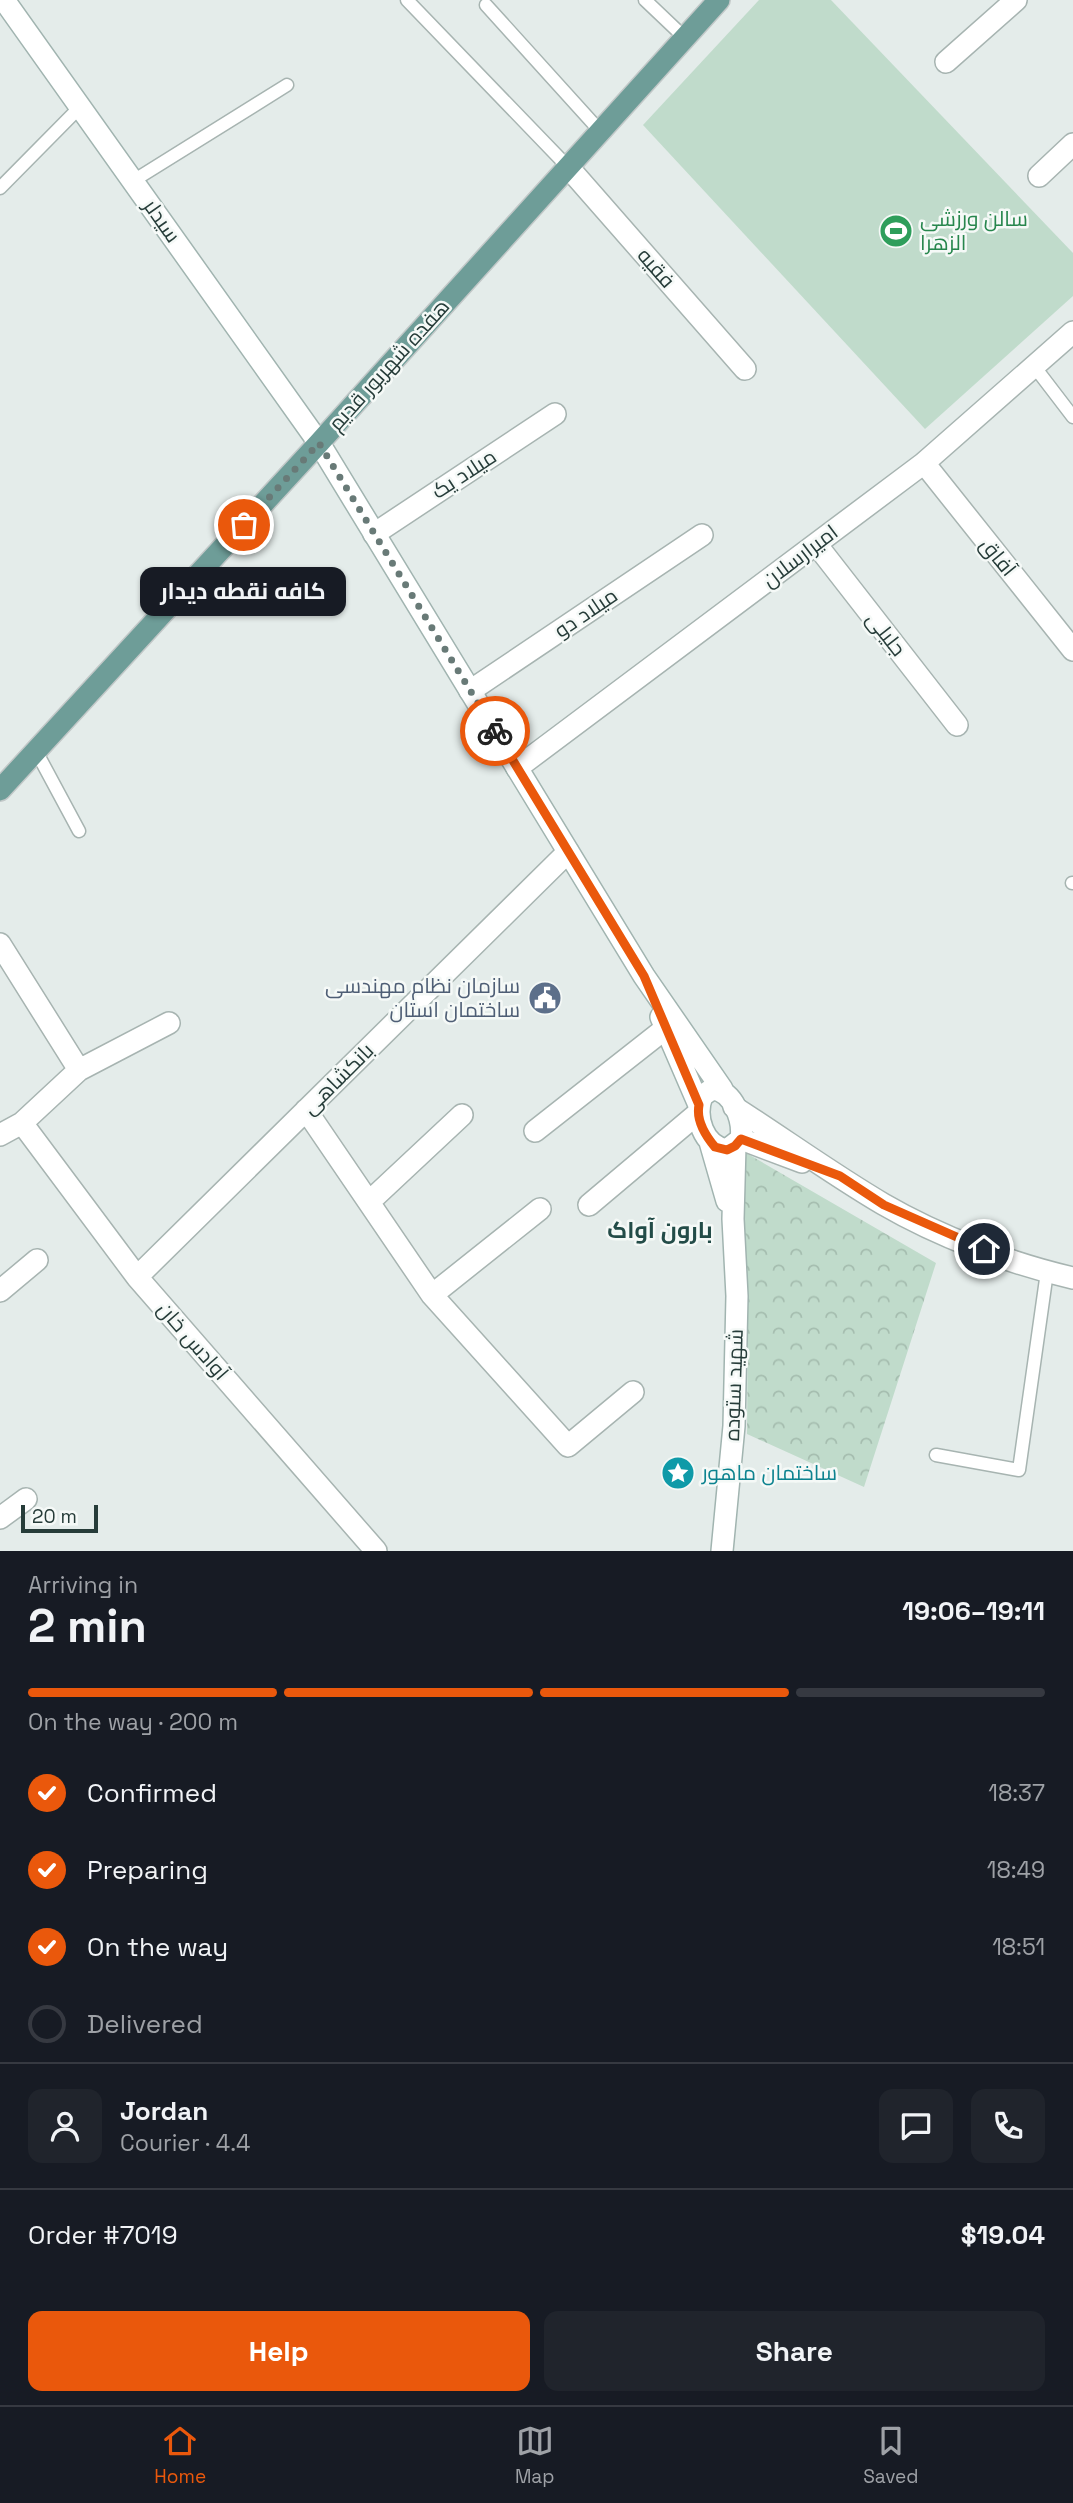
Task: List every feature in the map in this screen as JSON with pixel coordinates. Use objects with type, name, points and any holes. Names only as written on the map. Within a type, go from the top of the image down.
[{"type":"main road","name":"هفده شهریور قدیم","points":[[0,790],[319,443],[719,0]]},
{"type":"street","points":[[946,62],[1016,0]]},
{"type":"street","name":"سیدلر","points":[[6,1],[319,443]]},
{"type":"street","points":[[1039,176],[1073,144]]},
{"type":"street","name":"فقیه","points":[[568,167],[745,369]]},
{"type":"street","name":"امیرارسلان","points":[[517,768],[923,463],[1073,332]]},
{"type":"street","name":"میلاد یک","points":[[374,534],[555,414]]},
{"type":"street","points":[[319,443],[644,976],[722,1089],[730,1096],[743,1129],[738,1142],[727,1150],[715,1147],[710,1142],[644,976]]},
{"type":"street","name":"آفاق","points":[[923,463],[1073,650]]},
{"type":"street","name":"میلاد دو","points":[[470,691],[702,535]]},
{"type":"street","name":"جلیلی","points":[[816,544],[957,725]]},
{"type":"street","name":"بانکشاهی","points":[[137,1277],[568,852]]},
{"type":"street","points":[[0,944],[79,1070]]},
{"type":"street","points":[[0,1135],[22,1123],[79,1070],[169,1023]]},
{"type":"street","points":[[534,1131],[666,1028]]},
{"type":"street","points":[[589,1205],[698,1109],[702,1096],[712,1089],[722,1089]]},
{"type":"street","points":[[734,1107],[884,1205],[963,1241],[1047,1272],[1073,1278]]},
{"type":"street","points":[[306,1110],[432,1295],[568,1446],[632,1392]]},
{"type":"street","points":[[369,1202],[462,1115]]},
{"type":"street","name":"آوادس خان","points":[[22,1123],[137,1277],[376,1551]]},
{"type":"street","name":"شهید ستوده","points":[[710,1142],[733,1219]]},
{"type":"street","points":[[738,1142],[840,1176]]},
{"type":"street","name":"شهید ستوده","points":[[722,1551],[734,1426],[737,1296],[733,1219],[738,1142]]},
{"type":"street","points":[[432,1295],[540,1209]]},
{"type":"street","points":[[0,1290],[37,1260]]},
{"type":"street","points":[[0,1518],[26,1499]]},
{"type":"lane","points":[[407,0],[568,167]]},
{"type":"lane","points":[[645,0],[685,38]]},
{"type":"lane","points":[[486,5],[600,131]]},
{"type":"lane","points":[[133,181],[287,85]]},
{"type":"lane","points":[[0,188],[80,107]]},
{"type":"lane","points":[[1034,366],[1073,417]]},
{"type":"lane","points":[[36,751],[79,831]]},
{"type":"lane","points":[[936,1455],[1019,1470],[1047,1272]]},
{"type":"green space","name":"سالن ورزشی الزهرا","points":[[759,0],[831,0],[1073,253],[1073,296],[925,429],[643,125]]},
{"type":"green space","points":[[741,1150],[936,1263],[864,1487],[747,1434],[748,1298]]},
{"type":"way so far","points":[[244,525],[319,443],[495,731]]},
{"type":"place","name":"سالن ورزشی الزهرا","points":[[896,231]]},
{"type":"place","name":"کافه نقطه دیدار","points":[[244,525]]},
{"type":"place","name":"سازمان نظام مهندسی ساختمان استان","points":[[545,998]]},
{"type":"place","name":"ساختمان ماهور","points":[[678,1473]]},
{"type":"district","name":"بارون آواک","points":[[660,1230]]},
{"type":"route","points":[[495,731],[644,976],[699,1105],[697,1114],[710,1142],[715,1147],[727,1150],[741,1139],[840,1176],[884,1205],[984,1249]]}]
